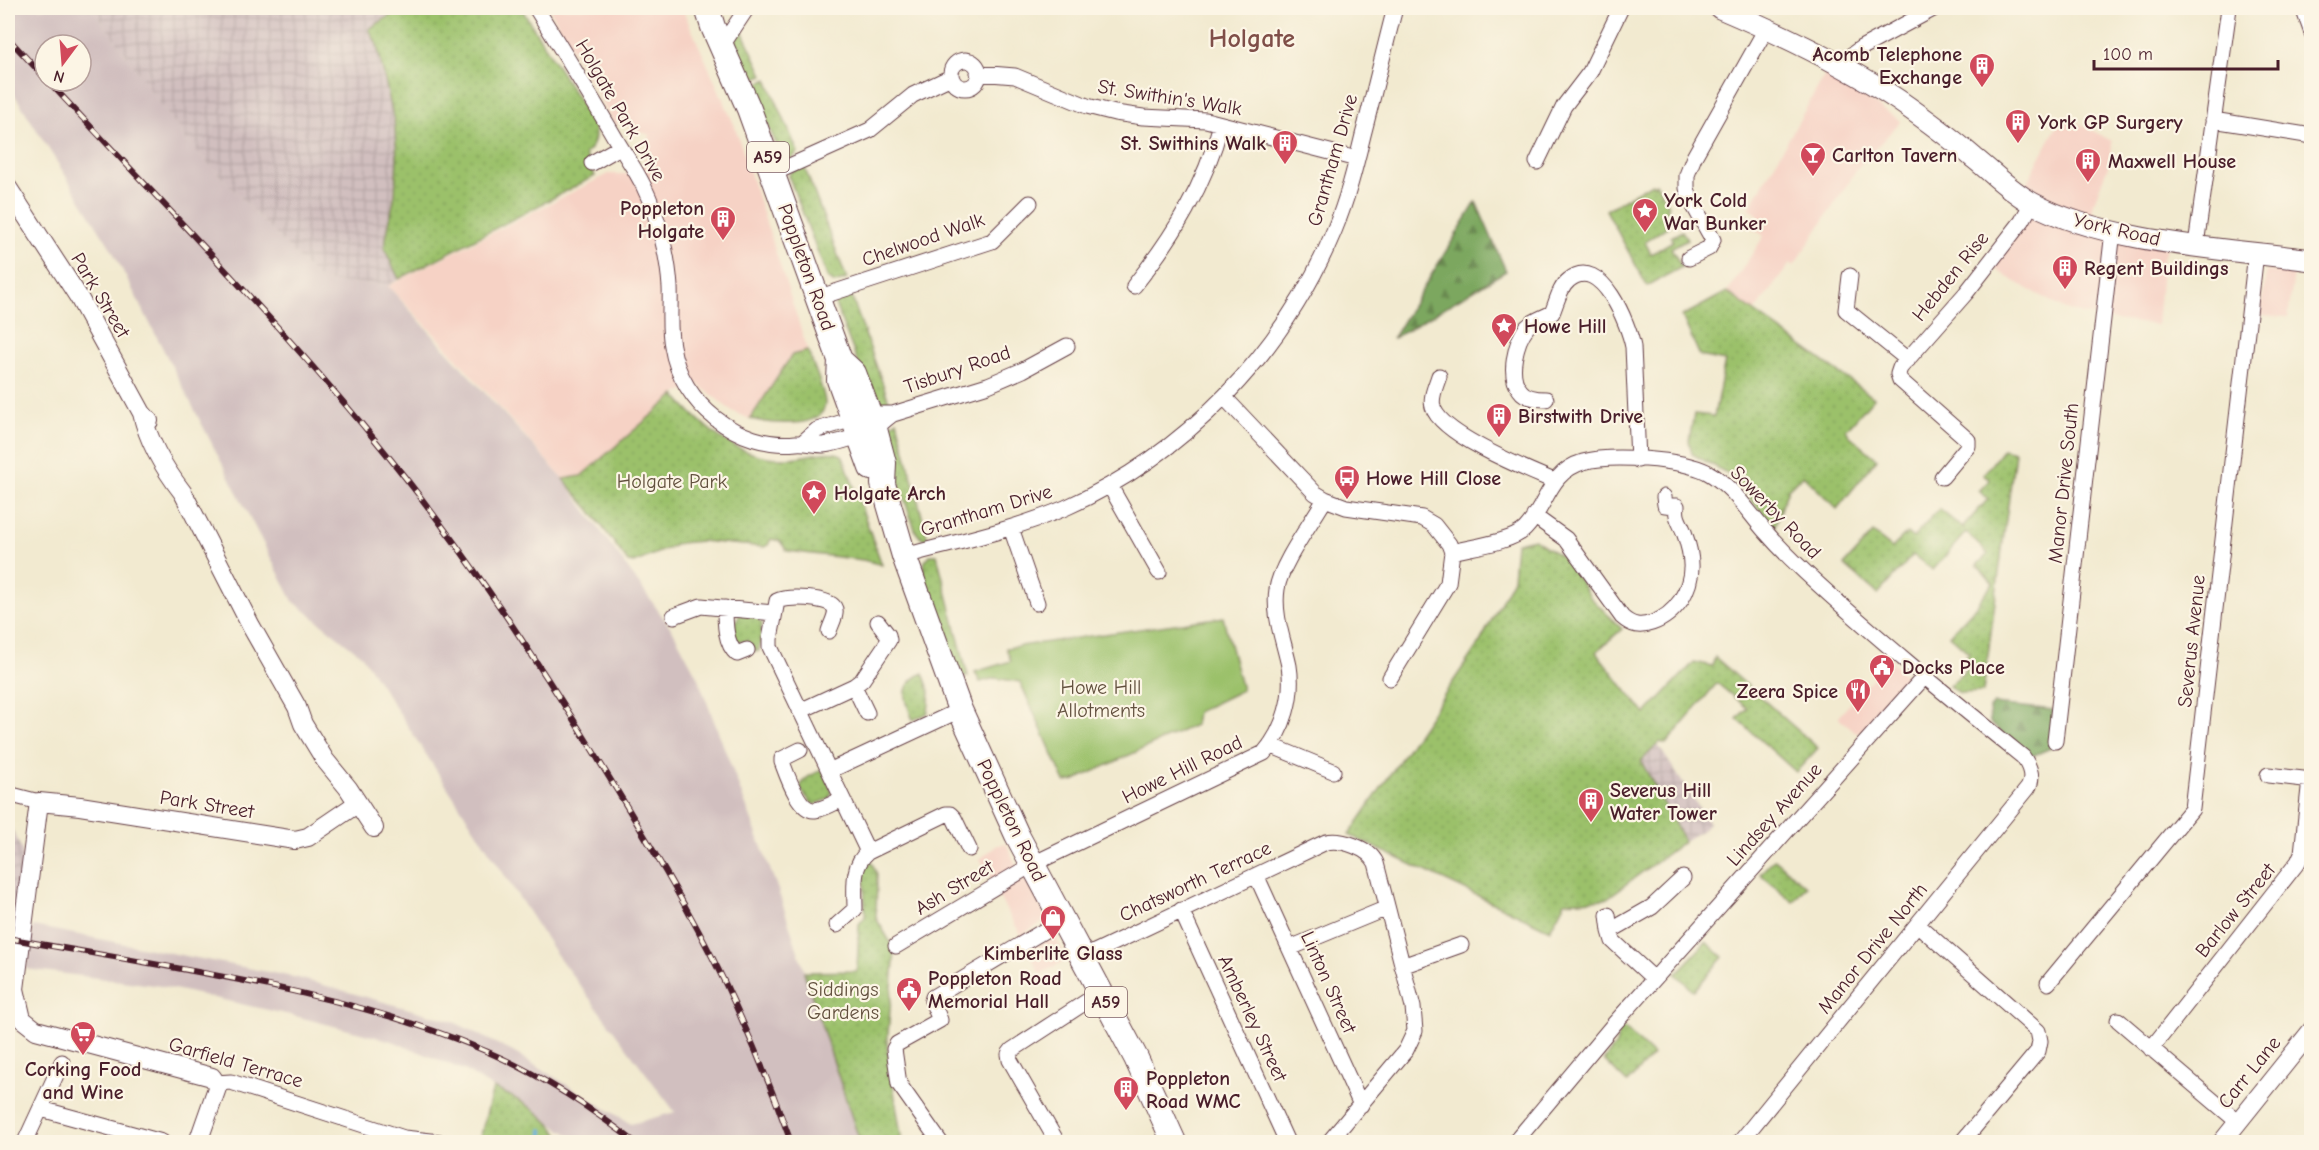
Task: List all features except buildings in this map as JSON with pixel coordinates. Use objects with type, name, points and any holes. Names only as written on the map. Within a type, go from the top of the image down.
[{"type":"main road","name":"Poppleton Road","points":[[707,8],[709,19],[745,97],[774,173],[840,360],[839,380],[869,422],[870,467],[883,484],[904,556],[960,710],[1002,804],[1136,1058],[1174,1143]]},
{"type":"main road","name":"York Road","points":[[1720,8],[1838,65],[1896,99],[2032,203],[2073,220],[2113,231],[2196,245],[2312,260]]},
{"type":"street","name":"Holgate Park Drive","points":[[536,8],[644,187],[655,216],[670,286],[672,347],[690,393],[711,414],[735,432],[749,438],[777,444],[803,442],[824,445],[869,422]]},
{"type":"street","points":[[722,47],[747,8]]},
{"type":"street","name":"Grantham Drive","points":[[904,556],[1011,528],[1064,508],[1110,486],[1167,448],[1225,398],[1267,348],[1304,293],[1335,230],[1357,159],[1395,8]]},
{"type":"street","points":[[1537,162],[1560,113],[1590,72],[1621,8]]},
{"type":"street","points":[[1838,65],[1861,48],[1935,8]]},
{"type":"street","points":[[2196,245],[2229,8]]},
{"type":"street","points":[[2303,8],[2312,33]]},
{"type":"street","points":[[1689,258],[1709,248],[1713,240],[1690,199],[1687,175],[1694,157],[1766,29]]},
{"type":"street","name":"St. Swithin's Walk","points":[[774,173],[870,130],[913,96],[951,77],[957,85],[968,87],[976,82],[978,73],[1015,76],[1087,106],[1115,113],[1143,117],[1206,120],[1357,159]]},
{"type":"street","points":[[2213,120],[2312,136]]},
{"type":"street","points":[[1134,286],[1173,234],[1191,202],[1209,163],[1221,124]]},
{"type":"street","points":[[592,163],[620,147]]},
{"type":"street","name":"Park Street","points":[[8,188],[12,199],[78,296],[142,413],[144,423],[166,467],[183,493],[251,626],[297,707],[341,772],[348,788],[374,828]]},
{"type":"street","name":"Chelwood Walk","points":[[818,298],[992,241],[1030,203]]},
{"type":"street","name":"Hebden Rise","points":[[1942,477],[1968,446],[1968,440],[1900,380],[1898,374],[1966,293],[2022,221],[2032,203]]},
{"type":"street","name":"Manor Drive South","points":[[2055,741],[2113,231]]},
{"type":"street","name":"Severus Avenue","points":[[2048,982],[2192,809],[2256,253]]},
{"type":"street","points":[[1546,399],[1520,392],[1514,372],[1519,344],[1531,323],[1552,313],[1559,294],[1570,279],[1577,276],[1594,278],[1609,292],[1621,310],[1630,333],[1633,347],[1638,460]]},
{"type":"street","points":[[1850,276],[1846,310],[1908,360]]},
{"type":"street","name":"Tisbury Road","points":[[869,422],[988,385],[1023,370],[1067,346]]},
{"type":"street","points":[[1439,376],[1432,397],[1433,406],[1441,419],[1474,443],[1554,482]]},
{"type":"street","points":[[1225,398],[1315,493],[1346,507],[1422,518],[1444,535],[1452,552],[1448,584],[1390,678]]},
{"type":"street","name":"Sowerby Road","points":[[1452,552],[1514,536],[1525,529],[1554,482],[1564,472],[1584,462],[1638,460],[1684,464],[1708,473],[1731,491],[1772,540],[1805,572],[2023,757],[2029,766],[2031,777]]},
{"type":"street","points":[[1110,486],[1159,572]]},
{"type":"street","points":[[1534,516],[1554,529],[1571,546],[1622,617],[1629,623],[1643,626],[1656,622],[1669,614],[1679,603],[1691,579],[1690,552],[1676,515],[1677,506],[1665,505],[1664,497]]},
{"type":"street","name":"Howe Hill Road","points":[[1033,864],[1256,758],[1270,745],[1287,708],[1290,681],[1276,614],[1277,586],[1289,560],[1325,499]]},
{"type":"street","points":[[1011,528],[1037,603]]},
{"type":"street","points":[[829,631],[835,613],[834,607],[829,602],[783,598],[776,607],[770,639],[772,655],[868,852]]},
{"type":"street","points":[[674,616],[701,606],[776,607]]},
{"type":"street","points":[[725,608],[730,646],[737,654],[747,650]]},
{"type":"street","points":[[800,711],[854,686],[870,671],[888,645],[888,635],[878,622]]},
{"type":"street","name":"Lindsey Avenue","points":[[1515,1143],[1614,1024],[1925,676]]},
{"type":"street","points":[[854,686],[867,713]]},
{"type":"street","points":[[829,771],[960,710]]},
{"type":"street","points":[[1270,745],[1333,770]]},
{"type":"street","points":[[800,750],[782,759],[782,762],[801,804],[806,808],[816,810],[842,799]]},
{"type":"street","points":[[2268,775],[2311,780]]},
{"type":"street","name":"Manor Drive North","points":[[1740,1143],[2028,788],[2031,777]]},
{"type":"street","name":"Barlow Street","points":[[2151,1049],[2298,862],[2311,780]]},
{"type":"street","points":[[8,794],[39,802],[11,991],[16,1012]]},
{"type":"street","name":"Park Street","points":[[39,802],[80,806],[295,840],[308,837],[358,803]]},
{"type":"street","points":[[837,926],[855,909],[855,878],[862,856],[868,852],[946,814],[954,818],[969,849]]},
{"type":"street","name":"Chatsworth Terrace","points":[[1082,958],[1181,910],[1257,877],[1326,842],[1341,841],[1369,853],[1373,858],[1387,908]]},
{"type":"street","name":"Ash Street","points":[[896,946],[1033,864]]},
{"type":"street","name":"Linton Street","points":[[1257,877],[1361,1105]]},
{"type":"street","points":[[1610,931],[1652,907],[1683,878]]},
{"type":"street","points":[[1290,948],[1387,908],[1413,1007],[1415,1031],[1406,1050],[1329,1143]]},
{"type":"street","name":"Amberley Street","points":[[1181,910],[1287,1143]]},
{"type":"street","points":[[1608,915],[1613,941],[1654,979]]},
{"type":"street","points":[[940,1143],[899,1084],[893,1054],[897,1044],[940,1020],[932,1000],[933,997],[1062,920]]},
{"type":"street","points":[[1918,925],[2038,1031],[2040,1041],[2038,1051],[1962,1143]]},
{"type":"street","points":[[1402,966],[1461,945]]},
{"type":"street","points":[[1057,1143],[1010,1060],[1009,1054],[1101,992]]},
{"type":"street","name":"Garfield Terrace","points":[[16,1012],[36,1030],[212,1077],[216,1083],[231,1082],[390,1138],[441,1143]]},
{"type":"street","points":[[2118,1020],[2238,1122]]},
{"type":"street","name":"Carr Lane","points":[[2222,1143],[2312,1030]]},
{"type":"street","points":[[25,1143],[62,1062]]},
{"type":"street","points":[[198,1143],[211,1107],[216,1083]]},
{"type":"street","points":[[40,1109],[162,1143]]},
{"type":"shaded area","points":[[8,8],[89,8],[97,14],[185,139],[320,281],[388,286],[563,479],[673,631],[697,676],[778,890],[860,1142],[582,1142],[556,1127],[521,1101],[493,1088],[466,1071],[395,1042],[299,1017],[161,986],[26,969],[33,926],[298,978],[452,1021],[513,1052],[631,1124],[675,1112],[554,951],[362,656],[293,601],[111,248],[16,97],[8,88]]},
{"type":"shaded area","points":[[89,8],[402,8],[369,29],[377,45],[394,120],[397,157],[394,194],[384,247],[399,279],[388,286],[320,281],[185,139],[97,14]]},
{"type":"shaded area","points":[[549,8],[682,8],[734,124],[808,351],[791,355],[750,419],[732,411],[696,383],[675,395],[581,476],[563,479],[443,343],[388,286],[608,174],[641,174],[650,135],[613,122]]},
{"type":"shaded area","points":[[1826,73],[1901,121],[1859,166],[1794,266],[1790,264],[1753,313],[1727,292],[1764,236],[1752,228],[1759,216],[1749,209]]},
{"type":"shaded area","points":[[2063,115],[2112,141],[2111,158],[2094,202],[2090,224],[2169,241],[2163,258],[2157,325],[2115,320],[2066,310],[2007,277],[1989,264],[2022,221],[2020,195]]},
{"type":"shaded area","points":[[2266,271],[2294,274],[2288,317],[2261,316]]},
{"type":"shaded area","points":[[1889,660],[1904,674],[1905,686],[1864,732],[1856,732],[1838,717]]},
{"type":"shaded area","points":[[1658,745],[1709,823],[1701,831],[1684,841],[1641,761]]},
{"type":"shaded area","points":[[8,823],[22,850],[23,865],[17,904],[8,901]]},
{"type":"shaded area","points":[[1006,843],[1017,867],[993,880],[980,859],[996,846]]},
{"type":"shaded area","points":[[1025,878],[1047,920],[1021,935],[997,894]]},
{"type":"shaded area","points":[[8,901],[17,904],[15,934],[11,933],[8,951]]},
{"type":"shaded area","points":[[1054,936],[1068,959],[1040,974],[1028,951]]},
{"type":"green space","points":[[402,8],[438,8],[441,11],[447,8],[521,8],[593,123],[594,140],[591,148],[585,154],[595,176],[399,279],[384,248],[395,194],[397,157],[394,120],[377,45],[369,29]]},
{"type":"green space","points":[[742,31],[763,75],[749,82],[732,44]]},
{"type":"green space","points":[[767,79],[798,152],[789,161],[781,155],[751,87]]},
{"type":"green space","points":[[804,166],[847,279],[835,283],[828,279],[789,177],[790,172]]},
{"type":"green space","points":[[1652,183],[1654,185],[1656,183],[1669,206],[1667,208],[1674,222],[1645,242],[1651,254],[1673,241],[1671,237],[1682,231],[1687,239],[1671,248],[1682,267],[1647,286],[1606,210]]},
{"type":"green space","points":[[1476,202],[1506,271],[1392,339]]},
{"type":"green space","points":[[850,292],[890,404],[879,407],[874,403],[834,302],[835,298]]},
{"type":"green space","points":[[1727,292],[1874,398],[1846,430],[1877,459],[1837,509],[1803,475],[1788,489],[1775,527],[1727,473],[1692,454],[1689,441],[1694,414],[1714,416],[1725,361],[1700,356],[1682,316]]},
{"type":"green space","points":[[808,351],[823,392],[825,404],[822,413],[805,422],[793,423],[750,419],[792,355]]},
{"type":"green space","name":"Holgate Park","points":[[675,395],[711,431],[724,440],[754,454],[789,458],[825,453],[843,456],[882,565],[863,560],[787,551],[780,541],[771,539],[764,547],[701,541],[680,543],[634,563],[628,562],[590,510],[563,479],[581,476]]},
{"type":"green space","points":[[897,420],[928,539],[921,538],[916,532],[883,439],[884,431]]},
{"type":"green space","points":[[2003,449],[2015,452],[1983,692],[1960,693],[1949,686],[1967,669],[1961,662],[1969,653],[1949,635],[1976,606],[1993,583],[1977,565],[1988,554],[1966,532],[1933,570],[1913,555],[1878,594],[1844,565],[1873,533],[1892,548],[1907,533],[1913,538],[1939,509],[1964,529],[1963,527],[1988,499],[1979,491],[1990,480],[1983,475]]},
{"type":"green space","points":[[1534,539],[1567,560],[1590,597],[1622,629],[1596,652],[1645,714],[1694,662],[1712,666],[1715,657],[1818,748],[1796,772],[1737,719],[1747,708],[1717,683],[1666,744],[1660,742],[1641,761],[1684,841],[1606,899],[1565,902],[1550,930],[1349,835],[1480,642],[1513,579],[1516,543]]},
{"type":"green space","points":[[930,555],[937,555],[968,676],[959,677],[939,630],[923,572],[925,561]]},
{"type":"green space","points":[[740,614],[756,616],[762,624],[759,651],[755,651],[749,642],[734,642],[734,626]]},
{"type":"green space","name":"Howe Hill Allotments","points":[[1223,617],[1242,690],[1197,712],[1195,725],[1073,781],[1065,782],[1020,682],[995,678],[980,682],[975,672],[1011,661],[1006,648]]},
{"type":"green space","points":[[923,673],[930,692],[928,713],[913,720],[907,705],[907,688],[910,682]]},
{"type":"green space","points":[[1994,704],[2054,710],[2051,748],[2030,757],[1990,723],[1989,708]]},
{"type":"green space","points":[[822,770],[832,792],[829,799],[813,805],[800,789],[801,785],[805,779]]},
{"type":"green space","points":[[1774,859],[1806,886],[1793,902],[1760,874]]},
{"type":"green space","name":"Siddings Gardens","points":[[871,861],[877,874],[876,918],[895,950],[887,1046],[902,1142],[860,1142],[804,972],[857,971],[859,924],[865,917],[864,868]]},
{"type":"green space","points":[[1706,942],[1723,957],[1694,991],[1676,974]]},
{"type":"green space","points":[[1624,1028],[1653,1055],[1627,1083],[1604,1060],[1616,1045],[1619,1030]]},
{"type":"green space","points":[[493,1088],[533,1109],[550,1124],[563,1142],[479,1142]]},
{"type":"waterway","points":[[542,1130],[542,1142]]},
{"type":"railway","points":[[8,38],[33,65]]},
{"type":"railway","points":[[59,93],[296,348],[405,477],[462,553],[593,751],[695,925],[744,1024],[791,1142]]},
{"type":"railway","points":[[8,938],[252,982],[373,1011],[488,1052],[527,1071],[583,1105],[635,1142]]},
{"type":"place","name":"Acomb Telephone Exchange","points":[[1982,89]]},
{"type":"place","name":"York GP Surgery","points":[[2018,145]]},
{"type":"place","name":"St. Swithins Walk","points":[[1285,166]]},
{"type":"place","name":"Carlton Tavern","points":[[1813,178]]},
{"type":"place","name":"Maxwell House","points":[[2088,184]]},
{"type":"place","name":"York Cold War Bunker","points":[[1645,234]]},
{"type":"place","name":"Poppleton Holgate","points":[[723,242]]},
{"type":"place","name":"Regent Buildings","points":[[2065,291]]},
{"type":"place","name":"Howe Hill","points":[[1504,349]]},
{"type":"place","name":"Birstwith Drive","points":[[1499,439]]},
{"type":"place","name":"Howe Hill Close","points":[[1347,501]]},
{"type":"place","name":"Holgate Arch","points":[[814,516]]},
{"type":"place","name":"Docks Place","points":[[1882,690]]},
{"type":"place","name":"Zeera Spice","points":[[1858,714]]},
{"type":"place","name":"Severus Hill Water Tower","points":[[1591,824]]},
{"type":"place","name":"Kimberlite Glass","points":[[1053,941]]},
{"type":"place","name":"Poppleton Road Memorial Hall","points":[[909,1013]]},
{"type":"place","name":"Corking Food and Wine","points":[[83,1057]]},
{"type":"place","name":"Poppleton Road WMC","points":[[1126,1112]]},
{"type":"district","name":"Holgate","points":[[1252,38]]}]
